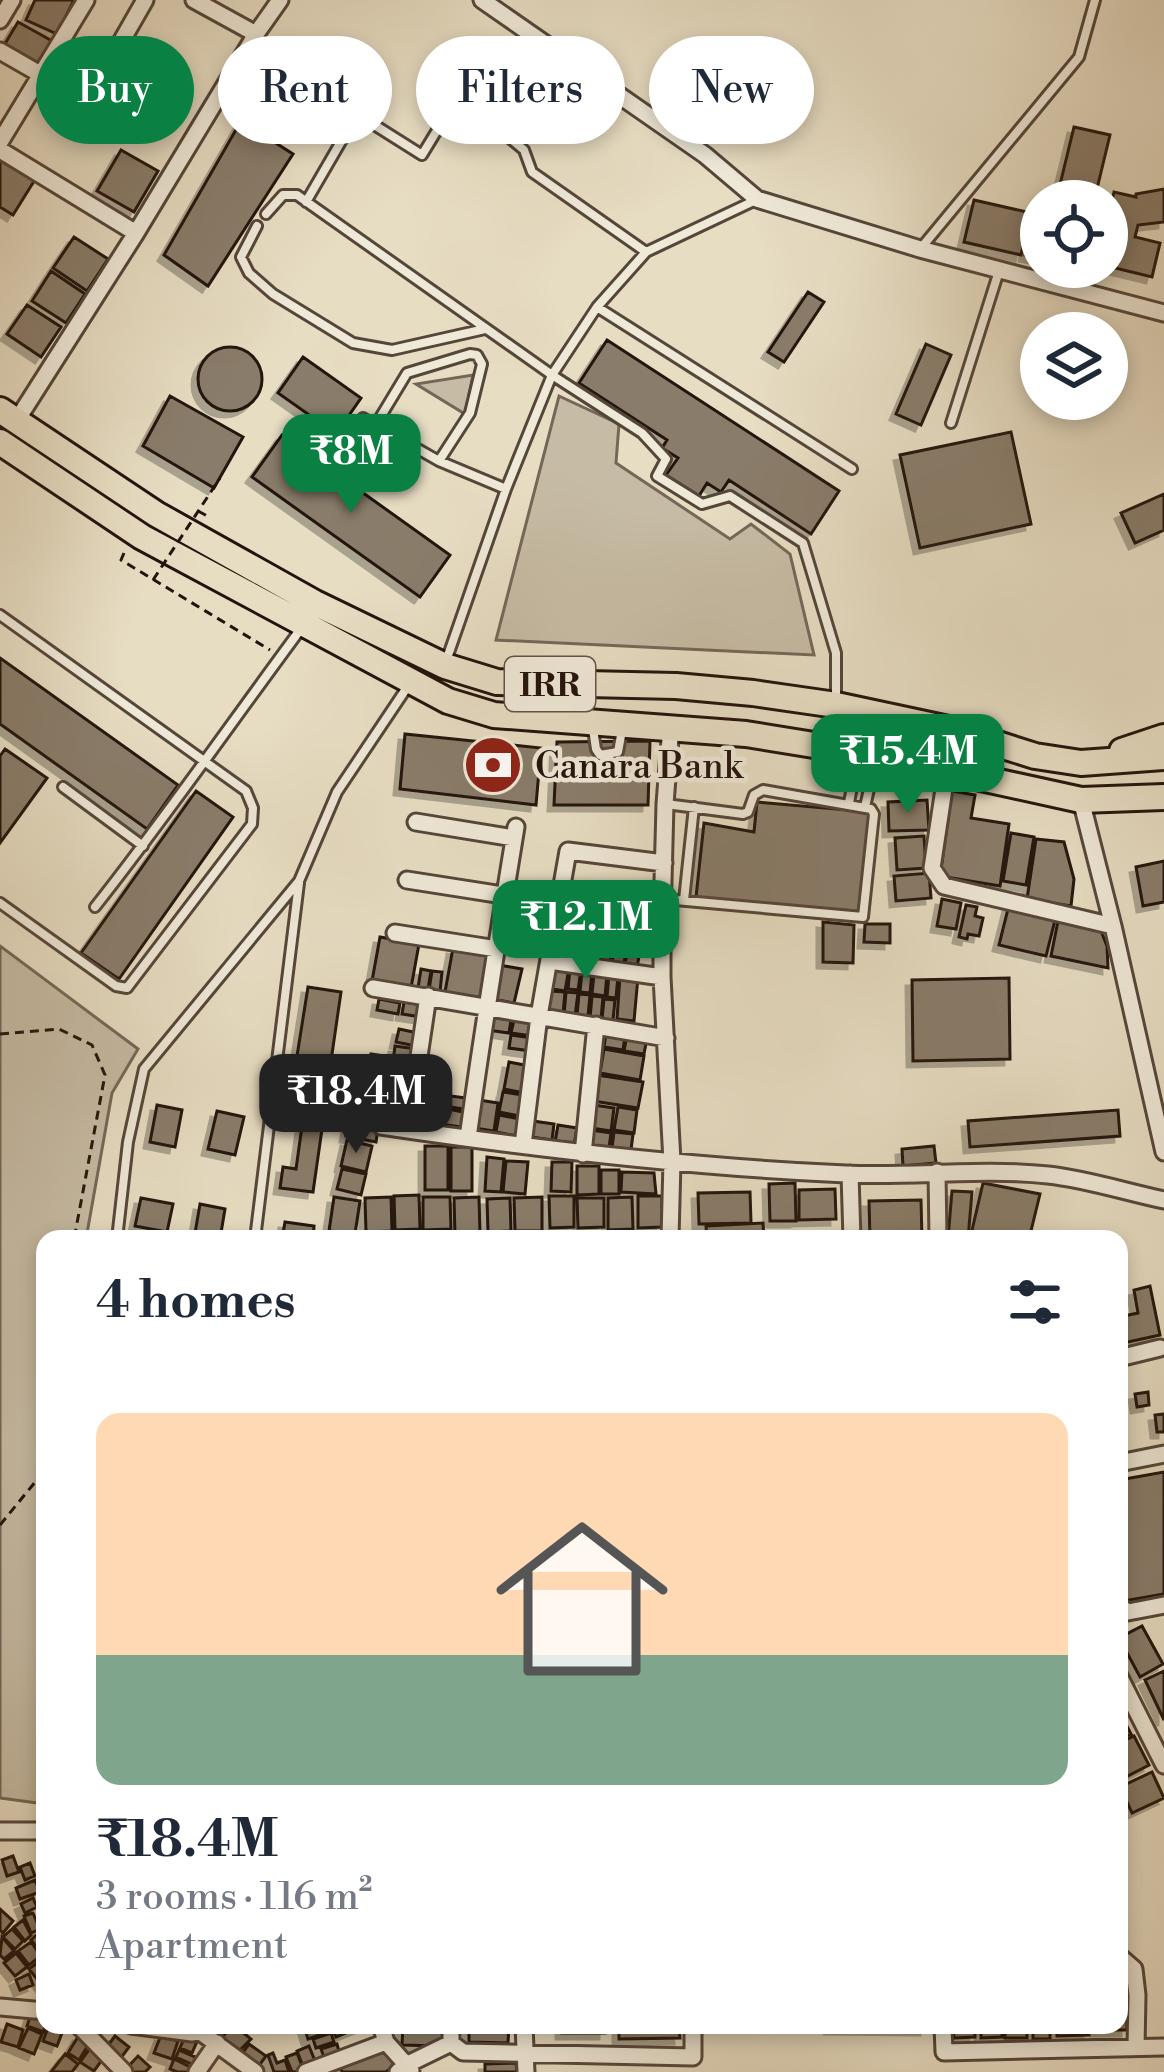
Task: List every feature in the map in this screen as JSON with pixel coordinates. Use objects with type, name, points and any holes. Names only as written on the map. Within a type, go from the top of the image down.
[{"type":"main road","name":"IRR","points":[[9,415],[156,514],[315,603],[445,666],[496,682],[676,686],[775,696],[836,704],[952,730],[1035,756],[1099,763],[1164,758]]},
{"type":"main road","name":"IRR","points":[[0,442],[142,537],[448,701],[494,716],[671,726],[767,737],[1081,800],[1164,797]]},
{"type":"main road","points":[[767,737],[775,696]]},
{"type":"main road","points":[[1099,763],[1164,737]]},
{"type":"street","points":[[0,20],[12,0]]},
{"type":"street","points":[[64,36],[86,0]]},
{"type":"street","points":[[124,36],[145,0]]},
{"type":"street","points":[[194,0],[256,34]]},
{"type":"street","points":[[9,415],[136,233],[280,0]]},
{"type":"street","points":[[482,0],[705,155],[758,199],[920,249],[1164,313]]},
{"type":"street","points":[[0,51],[36,72]]},
{"type":"street","points":[[36,81],[0,146],[136,233]]},
{"type":"street","points":[[670,1230],[662,920],[671,726]]},
{"type":"street","points":[[947,770],[932,868],[944,886],[1113,926]]},
{"type":"street","points":[[1081,800],[1164,1152]]},
{"type":"street","points":[[416,822],[515,833],[468,1138]]},
{"type":"street","points":[[523,1145],[539,1016],[568,851],[664,863]]},
{"type":"street","points":[[407,880],[662,920]]},
{"type":"street","points":[[395,933],[497,949]]},
{"type":"street","points":[[550,961],[662,976]]},
{"type":"street","points":[[373,988],[666,1038]]},
{"type":"street","points":[[408,1130],[428,996]]},
{"type":"street","points":[[583,1154],[596,1024]]},
{"type":"street","points":[[381,1126],[672,1162],[850,1174],[1050,1175],[1164,1200]]},
{"type":"street","points":[[938,1172],[938,1230]]},
{"type":"street","points":[[850,1174],[852,1230]]},
{"type":"street","points":[[1128,1356],[1160,1348]]},
{"type":"street","points":[[1128,1460],[1164,1454]]},
{"type":"street","points":[[1128,1612],[1158,1611]]},
{"type":"street","points":[[1128,1619],[1158,1611]]},
{"type":"street","points":[[1128,1690],[1157,1734],[1164,1765]]},
{"type":"street","points":[[0,1832],[36,1832]]},
{"type":"street","points":[[1128,1964],[1134,1969],[1137,1995],[1136,2048]]},
{"type":"street","points":[[0,2007],[36,2010]]},
{"type":"street","points":[[87,2034],[124,2072]]},
{"type":"street","points":[[197,2072],[217,2034],[255,2072]]},
{"type":"street","points":[[306,2072],[375,2034]]},
{"type":"street","points":[[384,2034],[406,2070],[451,2043]]},
{"type":"street","points":[[451,2034],[451,2043]]},
{"type":"street","points":[[451,2043],[463,2052],[525,2063],[694,2057],[693,2034]]},
{"type":"street","points":[[943,2034],[944,2052],[1164,2047]]},
{"type":"lane","points":[[920,249],[1079,58],[1095,0]]},
{"type":"lane","points":[[306,202],[357,114],[422,155],[450,109],[467,106],[524,150],[532,172],[646,252]]},
{"type":"lane","points":[[266,214],[283,195],[297,195],[642,434],[666,459],[657,476],[702,504],[730,496],[803,543],[836,652],[836,704]]},
{"type":"lane","points":[[445,666],[506,489],[552,375],[597,308],[646,252],[758,199]]},
{"type":"lane","points":[[257,226],[242,256],[249,273],[273,294],[353,343],[392,350],[486,329]]},
{"type":"lane","points":[[951,423],[1000,270]]},
{"type":"lane","points":[[597,308],[852,469]]},
{"type":"lane","points":[[375,426],[407,373],[470,353],[477,355],[482,364],[470,413],[440,461]]},
{"type":"lane","points":[[363,418],[440,461],[506,489]]},
{"type":"lane","points":[[0,615],[246,791],[253,808],[252,824],[127,988],[116,986],[0,903]]},
{"type":"lane","points":[[95,907],[304,624]]},
{"type":"lane","points":[[256,1230],[299,881],[337,792],[411,682]]},
{"type":"lane","points":[[849,803],[867,754]]},
{"type":"lane","points":[[865,807],[867,754]]},
{"type":"lane","points":[[63,787],[143,846]]},
{"type":"lane","points":[[663,899],[862,918],[874,814],[849,803],[763,790],[754,795],[743,814],[665,804]]},
{"type":"lane","points":[[684,900],[694,807]]},
{"type":"lane","points":[[118,1230],[128,1142],[144,1069],[299,881]]},
{"type":"path","points":[[153,580],[220,478]]},
{"type":"path","points":[[127,546],[121,560],[272,651]]},
{"type":"path","points":[[0,1034],[59,1029],[92,1045],[105,1075],[76,1230]]},
{"type":"path","points":[[0,1525],[36,1480]]},
{"type":"shaded area","points":[[473,375],[465,414],[416,384]]},
{"type":"shaded area","points":[[559,396],[619,424],[616,463],[730,539],[751,524],[790,554],[814,655],[496,640]]},
{"type":"shaded area","points":[[0,946],[138,1049],[112,1093],[88,1230],[36,1230],[36,1803],[0,1798]]},
{"type":"building","points":[[35,0],[74,0],[57,34],[26,20]]},
{"type":"building","points":[[18,22],[43,36],[36,36],[36,66],[3,47]]},
{"type":"building","points":[[1074,127],[1110,135],[1099,180],[1061,180]]},
{"type":"building","points":[[228,144],[277,144],[293,154],[208,286],[164,255]]},
{"type":"building","points":[[121,150],[158,171],[134,212],[97,191]]},
{"type":"building","points":[[0,156],[36,178],[13,215],[0,207]]},
{"type":"building","points":[[1164,189],[1164,222],[1138,225],[1135,237],[1160,243],[1152,277],[1128,271],[1128,195]]},
{"type":"building","points":[[974,200],[1020,210],[1020,255],[964,242]]},
{"type":"building","points":[[74,237],[108,259],[87,291],[53,268]]},
{"type":"building","points":[[51,271],[85,294],[66,323],[32,301]]},
{"type":"building","points":[[808,292],[824,302],[784,362],[768,352]]},
{"type":"building","points":[[27,305],[61,327],[41,357],[7,334]]},
{"type":"building","points":[[607,340],[839,491],[811,534],[729,480],[721,492],[707,483],[699,496],[666,475],[678,458],[662,448],[667,440],[579,383]]},
{"type":"building","points":[[926,344],[951,355],[921,425],[896,414]]},
{"type":"building","points":[[230,347],[253,356],[262,379],[253,402],[230,411],[207,402],[198,379],[207,356]]},
{"type":"building","points":[[303,357],[361,398],[336,434],[278,393]]},
{"type":"building","points":[[170,396],[243,437],[214,488],[143,446]]},
{"type":"building","points":[[1011,432],[1031,524],[920,548],[900,455]]},
{"type":"building","points":[[282,435],[450,555],[420,597],[252,477]]},
{"type":"building","points":[[1164,494],[1164,530],[1135,543],[1121,513]]},
{"type":"building","points":[[0,658],[178,785],[147,829],[0,724]]},
{"type":"building","points":[[405,734],[541,748],[536,805],[400,789]]},
{"type":"building","points":[[650,741],[648,805],[554,805],[557,742]]},
{"type":"building","points":[[5,749],[47,778],[0,843],[0,756]]},
{"type":"building","points":[[196,791],[233,817],[119,979],[81,953]]},
{"type":"building","points":[[952,791],[975,795],[971,818],[1009,824],[1000,886],[940,876]]},
{"type":"building","points":[[927,800],[929,830],[889,831],[888,802]]},
{"type":"building","points":[[757,802],[871,812],[861,915],[696,897],[704,823],[754,832]]},
{"type":"building","points":[[1011,833],[1034,837],[1026,885],[1003,881]]},
{"type":"building","points":[[924,836],[926,868],[897,870],[895,838]]},
{"type":"building","points":[[1036,839],[1064,842],[1074,879],[1071,906],[1027,899]]},
{"type":"building","points":[[1164,861],[1164,902],[1143,906],[1136,867]]},
{"type":"building","points":[[929,873],[931,898],[896,901],[894,876]]},
{"type":"building","points":[[618,885],[642,888],[639,911],[615,907]]},
{"type":"building","points":[[942,899],[961,903],[956,929],[937,926]]},
{"type":"building","points":[[966,905],[977,907],[975,916],[983,918],[979,936],[968,934],[967,939],[959,937]]},
{"type":"building","points":[[1009,905],[1056,916],[1046,956],[999,945]]},
{"type":"building","points":[[591,914],[603,916],[600,936],[588,935]]},
{"type":"building","points":[[604,916],[616,918],[613,939],[601,938]]},
{"type":"building","points":[[1059,916],[1099,926],[1107,946],[1108,968],[1051,956]]},
{"type":"building","points":[[617,919],[629,920],[626,942],[615,940]]},
{"type":"building","points":[[630,920],[644,922],[641,944],[627,942]]},
{"type":"building","points":[[823,922],[854,925],[853,963],[823,962]]},
{"type":"building","points":[[865,924],[890,924],[890,943],[864,942]]},
{"type":"building","points":[[559,935],[571,936],[568,956],[556,955]]},
{"type":"building","points":[[573,935],[586,937],[582,958],[570,957]]},
{"type":"building","points":[[587,936],[599,938],[596,959],[584,957]]},
{"type":"building","points":[[380,937],[419,944],[411,988],[372,981]]},
{"type":"building","points":[[600,940],[613,942],[610,962],[597,960]]},
{"type":"building","points":[[615,942],[627,943],[624,964],[612,962]]},
{"type":"building","points":[[628,944],[641,946],[637,967],[625,965]]},
{"type":"building","points":[[453,948],[490,955],[481,999],[445,992]]},
{"type":"building","points":[[499,965],[522,969],[514,1003],[492,999]]},
{"type":"building","points":[[555,966],[569,968],[565,991],[552,989]]},
{"type":"building","points":[[421,969],[431,971],[428,989],[418,988]]},
{"type":"building","points":[[570,969],[581,970],[578,990],[568,989]]},
{"type":"building","points":[[432,971],[442,972],[440,992],[429,990]]},
{"type":"building","points":[[582,971],[592,972],[590,993],[580,992]]},
{"type":"building","points":[[594,973],[607,974],[605,996],[592,994]]},
{"type":"building","points":[[609,975],[618,976],[616,998],[607,997]]},
{"type":"building","points":[[620,976],[638,977],[634,1021],[617,1019]]},
{"type":"building","points":[[1009,978],[1010,1059],[913,1061],[912,980]]},
{"type":"building","points":[[308,987],[341,992],[331,1061],[297,1056]]},
{"type":"building","points":[[550,991],[565,992],[563,1014],[548,1012]]},
{"type":"building","points":[[566,992],[578,993],[575,1016],[564,1015]]},
{"type":"building","points":[[579,994],[590,995],[588,1016],[577,1015]]},
{"type":"building","points":[[592,996],[603,997],[601,1019],[590,1018]]},
{"type":"building","points":[[379,999],[400,1003],[398,1014],[377,1010]]},
{"type":"building","points":[[604,999],[615,1000],[613,1020],[602,1019]]},
{"type":"building","points":[[404,1002],[423,1005],[421,1017],[402,1014]]},
{"type":"building","points":[[489,1017],[511,1020],[509,1033],[487,1030]]},
{"type":"building","points":[[514,1020],[535,1023],[532,1036],[511,1033]]},
{"type":"building","points":[[399,1029],[418,1033],[416,1046],[396,1042]]},
{"type":"building","points":[[606,1033],[625,1036],[623,1050],[604,1047]]},
{"type":"building","points":[[511,1035],[532,1038],[531,1051],[509,1048]]},
{"type":"building","points":[[627,1035],[647,1038],[644,1054],[624,1051]]},
{"type":"building","points":[[395,1046],[416,1049],[413,1072],[392,1069]]},
{"type":"building","points":[[604,1049],[644,1056],[640,1080],[600,1073]]},
{"type":"building","points":[[371,1054],[392,1057],[390,1071],[369,1067]]},
{"type":"building","points":[[509,1062],[529,1066],[524,1093],[504,1089]]},
{"type":"building","points":[[313,1064],[328,1066],[323,1116],[307,1114]]},
{"type":"building","points":[[371,1069],[390,1072],[386,1095],[367,1092]]},
{"type":"building","points":[[391,1071],[413,1074],[411,1086],[389,1083]]},
{"type":"building","points":[[597,1075],[643,1082],[638,1108],[593,1101]]},
{"type":"building","points":[[422,1091],[443,1094],[441,1106],[420,1103]]},
{"type":"building","points":[[503,1092],[523,1095],[520,1116],[499,1112]]},
{"type":"building","points":[[365,1094],[386,1099],[382,1116],[361,1111]]},
{"type":"building","points":[[443,1095],[466,1098],[464,1109],[442,1106]]},
{"type":"building","points":[[387,1098],[409,1103],[405,1122],[383,1118]]},
{"type":"building","points":[[479,1100],[498,1103],[494,1131],[474,1128]]},
{"type":"building","points":[[157,1105],[182,1110],[175,1147],[150,1142]]},
{"type":"building","points":[[419,1105],[441,1108],[439,1122],[417,1119]]},
{"type":"building","points":[[594,1105],[614,1108],[611,1131],[591,1128]]},
{"type":"building","points":[[618,1107],[637,1110],[634,1133],[614,1130]]},
{"type":"building","points":[[443,1108],[463,1112],[461,1127],[440,1124]]},
{"type":"building","points":[[1118,1110],[1120,1136],[970,1147],[968,1121]]},
{"type":"building","points":[[217,1111],[244,1117],[235,1155],[208,1149]]},
{"type":"building","points":[[499,1115],[520,1119],[517,1136],[496,1132]]},
{"type":"building","points":[[350,1116],[379,1122],[376,1142],[346,1136]]},
{"type":"building","points":[[303,1119],[323,1122],[313,1192],[280,1188],[283,1167],[296,1169]]},
{"type":"building","points":[[533,1121],[554,1124],[552,1140],[531,1137]]},
{"type":"building","points":[[558,1125],[577,1128],[574,1145],[555,1142]]},
{"type":"building","points":[[591,1130],[611,1133],[609,1148],[588,1145]]},
{"type":"building","points":[[614,1132],[633,1134],[631,1150],[612,1148]]},
{"type":"building","points":[[347,1140],[372,1146],[366,1172],[341,1166]]},
{"type":"building","points":[[425,1146],[448,1146],[448,1190],[425,1190]]},
{"type":"building","points":[[934,1146],[936,1163],[903,1166],[902,1149]]},
{"type":"building","points":[[451,1147],[472,1147],[472,1191],[451,1191]]},
{"type":"building","points":[[487,1157],[504,1159],[501,1192],[485,1191]]},
{"type":"building","points":[[506,1161],[528,1162],[525,1194],[503,1192]]},
{"type":"building","points":[[552,1162],[572,1162],[571,1192],[551,1191]]},
{"type":"building","points":[[577,1166],[599,1166],[599,1194],[577,1195]]},
{"type":"building","points":[[342,1169],[366,1174],[361,1195],[337,1189]]},
{"type":"building","points":[[601,1170],[619,1170],[619,1194],[601,1194]]},
{"type":"building","points":[[622,1172],[654,1173],[656,1194],[621,1192]]},
{"type":"building","points":[[795,1183],[796,1221],[770,1221],[769,1184]]},
{"type":"building","points":[[983,1183],[1040,1194],[1031,1230],[972,1230]]},
{"type":"building","points":[[835,1189],[836,1219],[799,1220],[799,1190]]},
{"type":"building","points":[[952,1191],[972,1192],[969,1230],[949,1230]]},
{"type":"building","points":[[750,1192],[751,1223],[699,1224],[698,1193]]},
{"type":"building","points":[[419,1195],[420,1229],[395,1230],[394,1196]]},
{"type":"building","points":[[549,1196],[574,1196],[574,1227],[550,1228]]},
{"type":"building","points":[[638,1196],[662,1196],[662,1227],[638,1228]]},
{"type":"building","points":[[334,1197],[360,1201],[356,1230],[329,1230]]},
{"type":"building","points":[[391,1197],[392,1230],[366,1230],[365,1198]]},
{"type":"building","points":[[423,1197],[450,1197],[451,1229],[423,1230]]},
{"type":"building","points":[[479,1197],[480,1230],[455,1230],[454,1198]]},
{"type":"building","points":[[542,1197],[542,1230],[515,1230],[514,1198]]},
{"type":"building","points":[[632,1197],[633,1229],[608,1230],[608,1198]]},
{"type":"building","points":[[141,1198],[173,1204],[167,1230],[135,1226]]},
{"type":"building","points":[[510,1198],[511,1230],[488,1230],[487,1199]]},
{"type":"building","points":[[577,1198],[604,1198],[604,1227],[578,1228]]},
{"type":"building","points":[[921,1200],[922,1230],[870,1230],[869,1201]]},
{"type":"building","points":[[200,1204],[225,1209],[222,1230],[196,1230]]},
{"type":"building","points":[[285,1222],[314,1226],[314,1230],[284,1230]]},
{"type":"building","points":[[763,1223],[763,1230],[706,1230],[706,1226]]},
{"type":"building","points":[[1150,1286],[1160,1335],[1128,1342],[1128,1315],[1138,1313],[1134,1290]]},
{"type":"building","points":[[1148,1392],[1149,1405],[1137,1407],[1135,1394]]},
{"type":"building","points":[[1164,1414],[1164,1432],[1157,1432],[1155,1415]]},
{"type":"building","points":[[1164,1472],[1164,1594],[1128,1600],[1128,1478]]},
{"type":"building","points":[[1142,1626],[1163,1664],[1140,1677],[1128,1655],[1128,1633]]},
{"type":"building","points":[[1164,1671],[1164,1720],[1145,1680]]},
{"type":"building","points":[[1134,1736],[1149,1765],[1128,1776],[1128,1739]]},
{"type":"building","points":[[1152,1772],[1164,1798],[1132,1813],[1128,1783]]},
{"type":"building","points":[[13,1856],[19,1872],[7,1876],[2,1860]]},
{"type":"building","points":[[30,1863],[35,1876],[25,1880],[20,1867]]},
{"type":"building","points":[[36,1882],[36,1893],[20,1899],[16,1888]]},
{"type":"building","points":[[33,1898],[36,1908],[25,1913],[21,1904]]},
{"type":"building","points":[[0,1909],[13,1921],[3,1933],[0,1930]]},
{"type":"building","points":[[33,1913],[36,1931],[31,1933],[24,1916]]},
{"type":"building","points":[[23,1920],[31,1935],[25,1941],[14,1927]]},
{"type":"building","points":[[12,1929],[23,1941],[15,1949],[3,1937]]},
{"type":"building","points":[[2,1937],[14,1951],[4,1959],[0,1955]]},
{"type":"building","points":[[31,1942],[36,1960],[29,1965],[18,1951]]},
{"type":"building","points":[[16,1953],[27,1967],[15,1976],[4,1963]]},
{"type":"building","points":[[29,1974],[33,1985],[20,1990],[16,1980]]},
{"type":"building","points":[[32,2011],[36,2012],[36,2029],[27,2026]]},
{"type":"building","points":[[7,2024],[23,2030],[18,2047],[1,2042]]},
{"type":"building","points":[[28,2028],[42,2034],[34,2054],[19,2048]]},
{"type":"building","points":[[46,2034],[62,2034],[57,2046],[43,2041]]},
{"type":"building","points":[[186,2034],[198,2039],[192,2053],[180,2048]]},
{"type":"building","points":[[225,2034],[245,2034],[251,2039],[236,2054],[220,2039]]},
{"type":"building","points":[[331,2034],[334,2042],[316,2048],[313,2039]]},
{"type":"building","points":[[403,2034],[443,2034],[443,2046],[402,2045]]},
{"type":"building","points":[[469,2034],[508,2034],[508,2043],[469,2042]]},
{"type":"building","points":[[619,2034],[680,2034],[680,2038],[619,2039]]},
{"type":"building","points":[[79,2035],[90,2042],[79,2060],[68,2053]]},
{"type":"building","points":[[161,2035],[178,2041],[172,2059],[154,2053]]},
{"type":"building","points":[[115,2036],[129,2047],[118,2062],[103,2052]]},
{"type":"building","points":[[249,2044],[266,2056],[258,2067],[241,2055]]},
{"type":"building","points":[[337,2044],[340,2055],[325,2060],[321,2049]]},
{"type":"building","points":[[384,2045],[396,2064],[386,2072],[340,2069],[361,2054]]},
{"type":"building","points":[[309,2046],[317,2066],[305,2071],[297,2051]]},
{"type":"building","points":[[91,2047],[105,2056],[94,2071],[80,2062]]},
{"type":"building","points":[[179,2050],[200,2059],[196,2066],[176,2057]]},
{"type":"building","points":[[273,2053],[277,2063],[285,2060],[289,2072],[274,2072],[268,2055]]},
{"type":"building","points":[[297,2053],[304,2071],[292,2072],[286,2057]]},
{"type":"building","points":[[65,2054],[78,2064],[72,2072],[51,2072]]},
{"type":"building","points":[[138,2056],[150,2067],[145,2072],[125,2070]]},
{"type":"building","points":[[174,2059],[194,2069],[193,2072],[170,2069]]},
{"type":"building","points":[[516,2063],[517,2072],[485,2072],[485,2064]]},
{"type":"place","name":"Canara Bank","points":[[493,765]]}]
